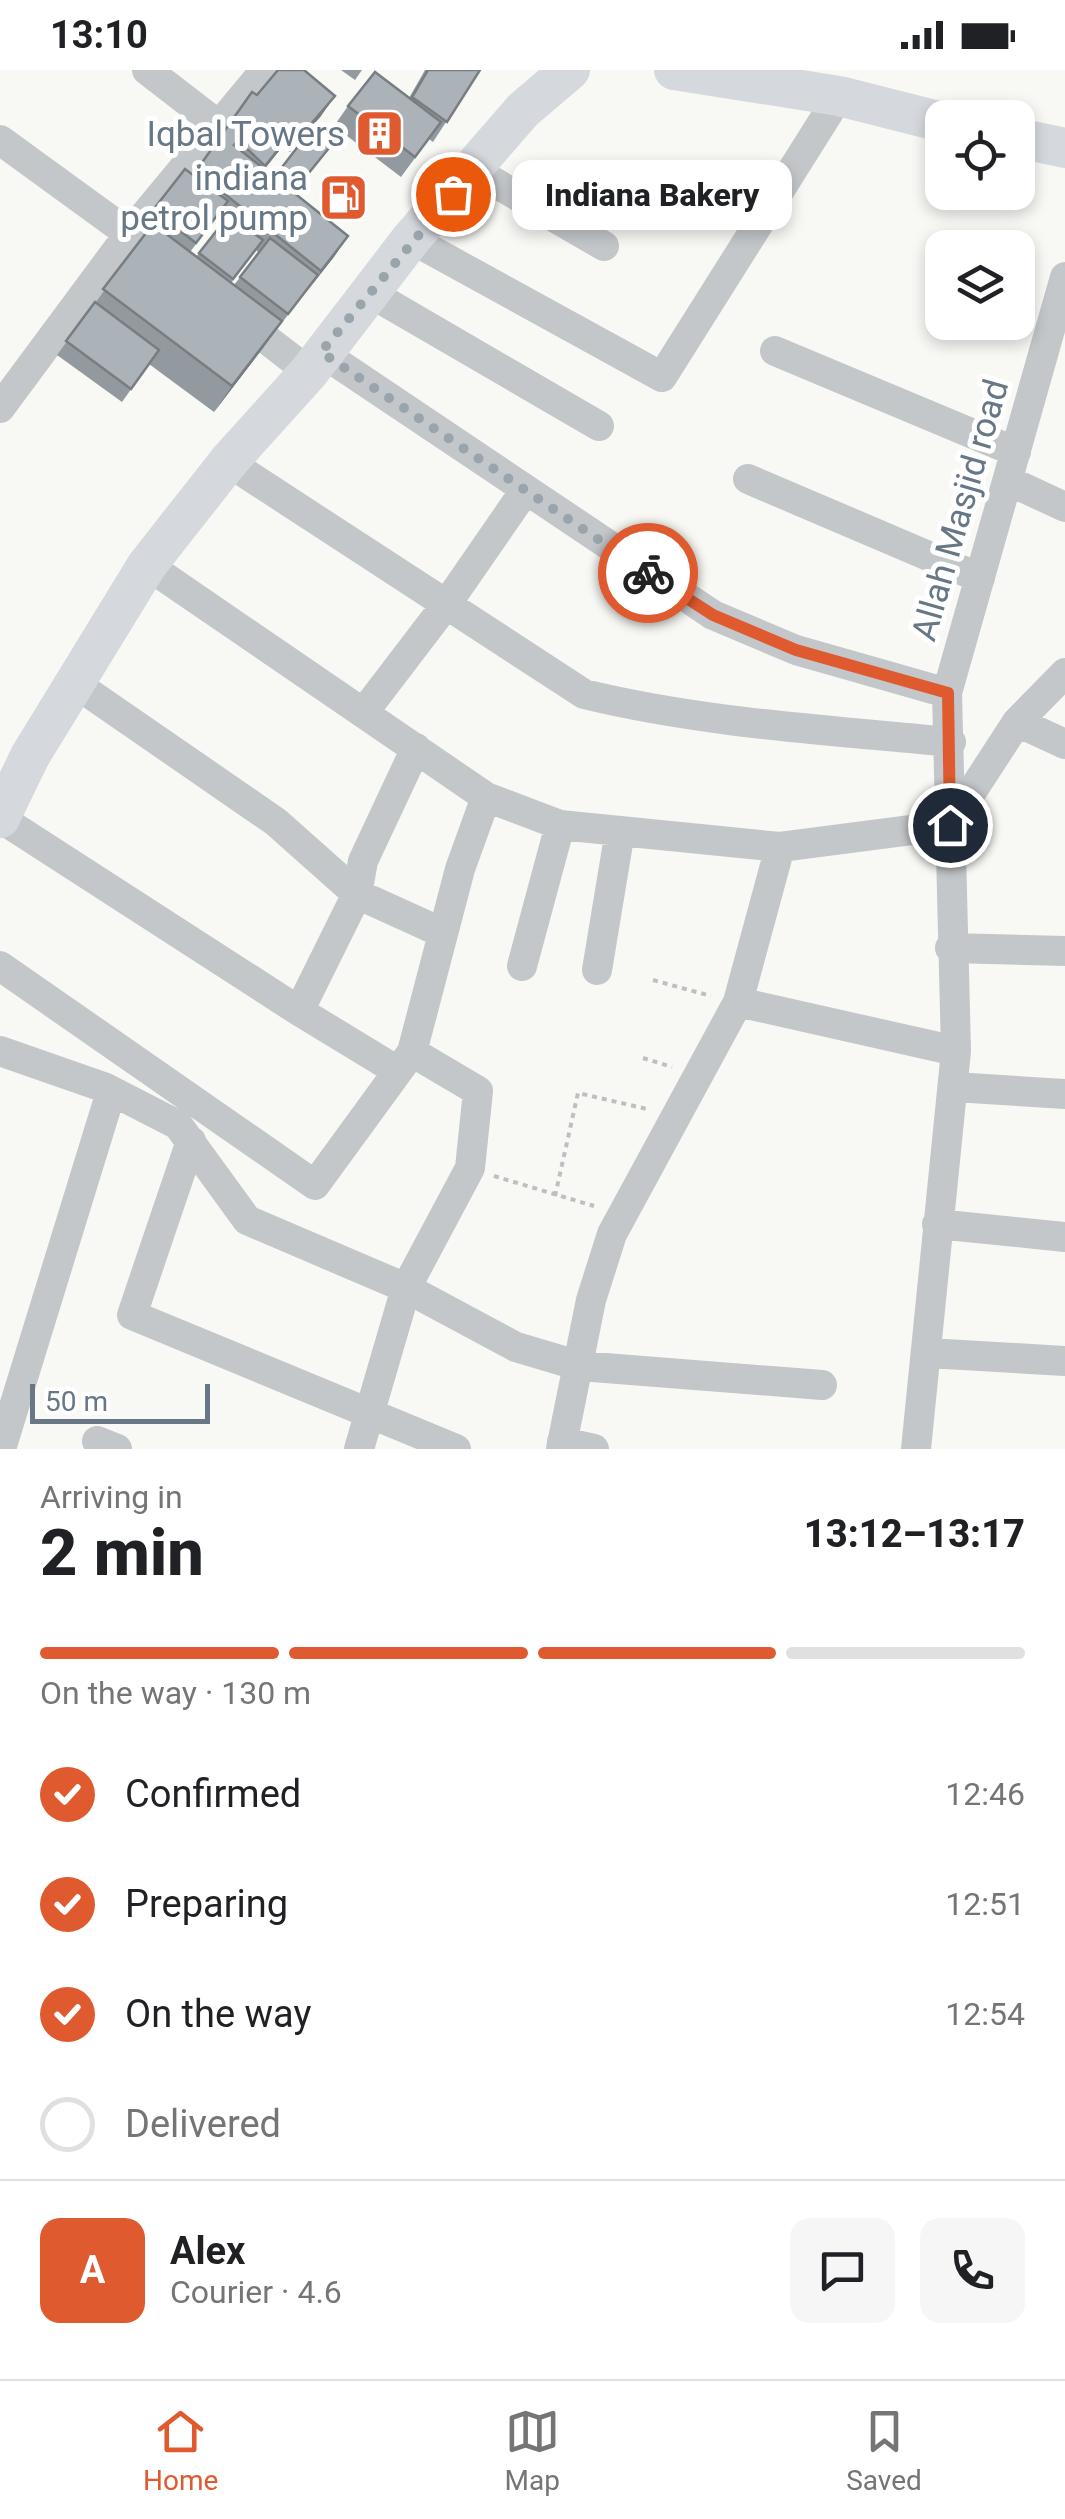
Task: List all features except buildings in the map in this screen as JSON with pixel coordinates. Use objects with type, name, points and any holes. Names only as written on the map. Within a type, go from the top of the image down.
[{"type":"main road","points":[[0,818],[30,756],[147,565],[228,462],[372,294],[411,239],[524,110],[570,70]]},
{"type":"main road","points":[[674,70],[824,86],[925,117]]},
{"type":"main road","points":[[1035,142],[1065,148]]},
{"type":"street","points":[[146,70],[216,124]]},
{"type":"street","points":[[5,390],[216,124],[265,70]]},
{"type":"street","points":[[411,239],[662,377],[824,86]]},
{"type":"street","points":[[0,140],[159,257]]},
{"type":"street","points":[[474,170],[604,246]]},
{"type":"street","name":"Allah Masjid road","points":[[916,1449],[956,1051],[950,948],[948,693],[1012,466],[1055,343],[1065,277]]},
{"type":"street","points":[[372,294],[599,426]]},
{"type":"street","points":[[219,303],[524,492],[713,615],[796,650],[948,693]]},
{"type":"street","points":[[775,351],[1012,466],[1065,506]]},
{"type":"street","points":[[228,462],[584,694],[634,706],[766,724],[951,742]]},
{"type":"street","points":[[748,478],[980,578]]},
{"type":"street","points":[[364,712],[448,602],[524,492]]},
{"type":"street","points":[[147,565],[486,797],[560,826],[780,848],[950,825],[1018,722],[1062,680]]},
{"type":"street","points":[[76,684],[276,822],[357,894],[444,933]]},
{"type":"street","points":[[1018,722],[1065,744]]},
{"type":"street","points":[[299,1011],[357,894],[363,862],[416,748]]},
{"type":"street","points":[[0,966],[315,1185],[404,1061],[460,869],[486,797]]},
{"type":"street","points":[[0,818],[299,1011],[478,1091],[470,1168],[406,1288],[359,1449]]},
{"type":"street","points":[[522,966],[560,826]]},
{"type":"street","points":[[596,970],[620,832]]},
{"type":"street","points":[[594,1449],[562,1446],[591,1300],[612,1234],[679,1117],[738,1002],[780,848]]},
{"type":"street","points":[[950,948],[1065,951]]},
{"type":"street","points":[[738,1002],[956,1051]]},
{"type":"street","points":[[0,1051],[112,1092],[178,1125],[247,1220],[406,1288],[516,1346],[580,1366],[822,1384]]},
{"type":"street","points":[[954,1087],[1065,1094]]},
{"type":"street","points":[[1,1449],[112,1092]]},
{"type":"street","points":[[191,1141],[132,1314],[456,1449]]},
{"type":"street","points":[[938,1224],[1065,1237]]},
{"type":"street","points":[[928,1352],[1065,1361]]},
{"type":"path","points":[[653,980],[738,1002]]},
{"type":"path","points":[[555,1196],[578,1094],[679,1117]]},
{"type":"path","points":[[470,1168],[623,1214]]},
{"type":"way so far","points":[[453,194],[411,239],[372,294],[321,352],[648,573]]},
{"type":"place","name":"Iqbal Towers","points":[[380,134]]},
{"type":"place","name":"Indiana Bakery","points":[[453,194]]},
{"type":"place","name":"indiana petrol pump","points":[[343,198]]},
{"type":"route","points":[[648,573],[713,615],[796,650],[948,693],[950,825]]}]
